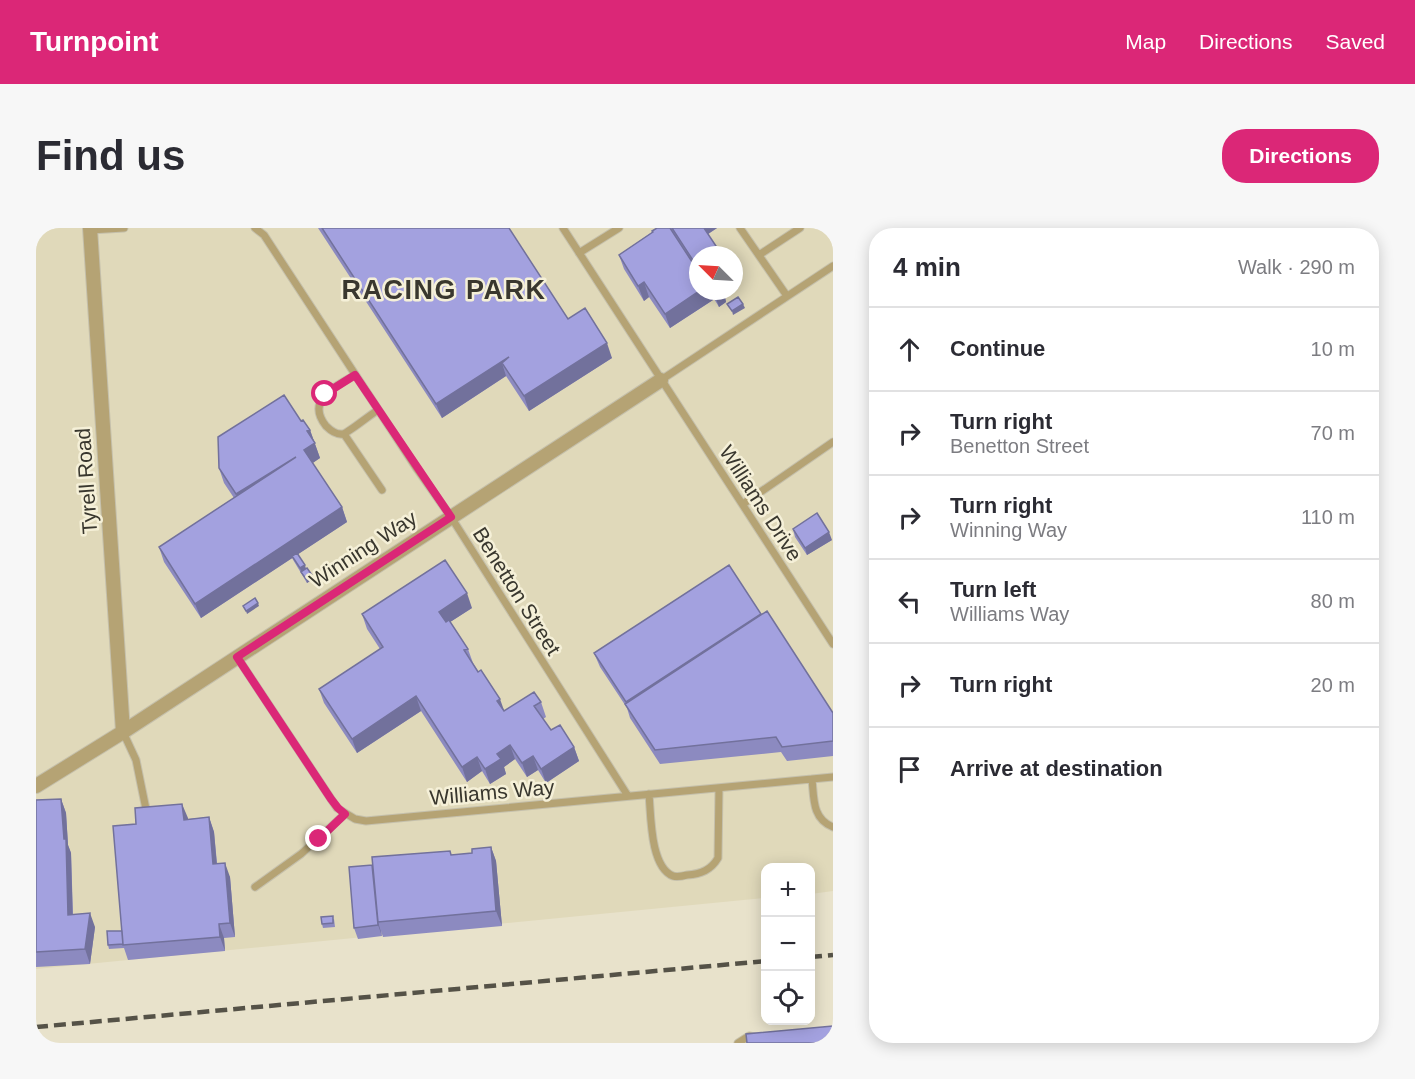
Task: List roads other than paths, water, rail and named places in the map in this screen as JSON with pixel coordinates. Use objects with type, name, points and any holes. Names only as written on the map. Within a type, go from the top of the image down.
[{"type":"street","name":"Tyrell Road","points":[[90,229],[123,732]]},
{"type":"street","name":"Winning Way","points":[[36,786],[123,732],[661,380]]},
{"type":"lane","points":[[90,229],[124,228]]},
{"type":"lane","name":"Benetton Street","points":[[255,228],[264,235],[451,517],[628,796]]},
{"type":"lane","name":"Williams Drive","points":[[563,228],[833,644]]},
{"type":"lane","points":[[579,254],[619,228]]},
{"type":"lane","points":[[740,228],[787,297]]},
{"type":"lane","points":[[759,255],[800,228]]},
{"type":"lane","name":"Winning Way","points":[[661,380],[833,266]]},
{"type":"lane","points":[[355,375],[325,394],[319,403],[318,410],[329,429],[336,434],[344,434],[378,410]]},
{"type":"lane","points":[[344,434],[382,490]]},
{"type":"lane","points":[[743,504],[833,442]]},
{"type":"lane","points":[[237,657],[331,799],[345,814],[301,854],[255,887]]},
{"type":"lane","points":[[123,732],[136,760],[147,814]]},
{"type":"lane","name":"Williams Way","points":[[345,814],[366,821],[833,777]]},
{"type":"lane","points":[[813,779],[817,814],[823,822],[833,827]]},
{"type":"lane","points":[[649,794],[657,856],[662,868],[674,876],[696,875],[712,868],[718,858],[718,788]]},
{"type":"lane","points":[[738,1043],[749,1036],[761,1037]]},
{"type":"railway","points":[[815,957],[833,955]]},
{"type":"railway","points":[[36,1027],[761,961]]},
{"type":"district","name":"RACING PARK","points":[[444,290]]}]
